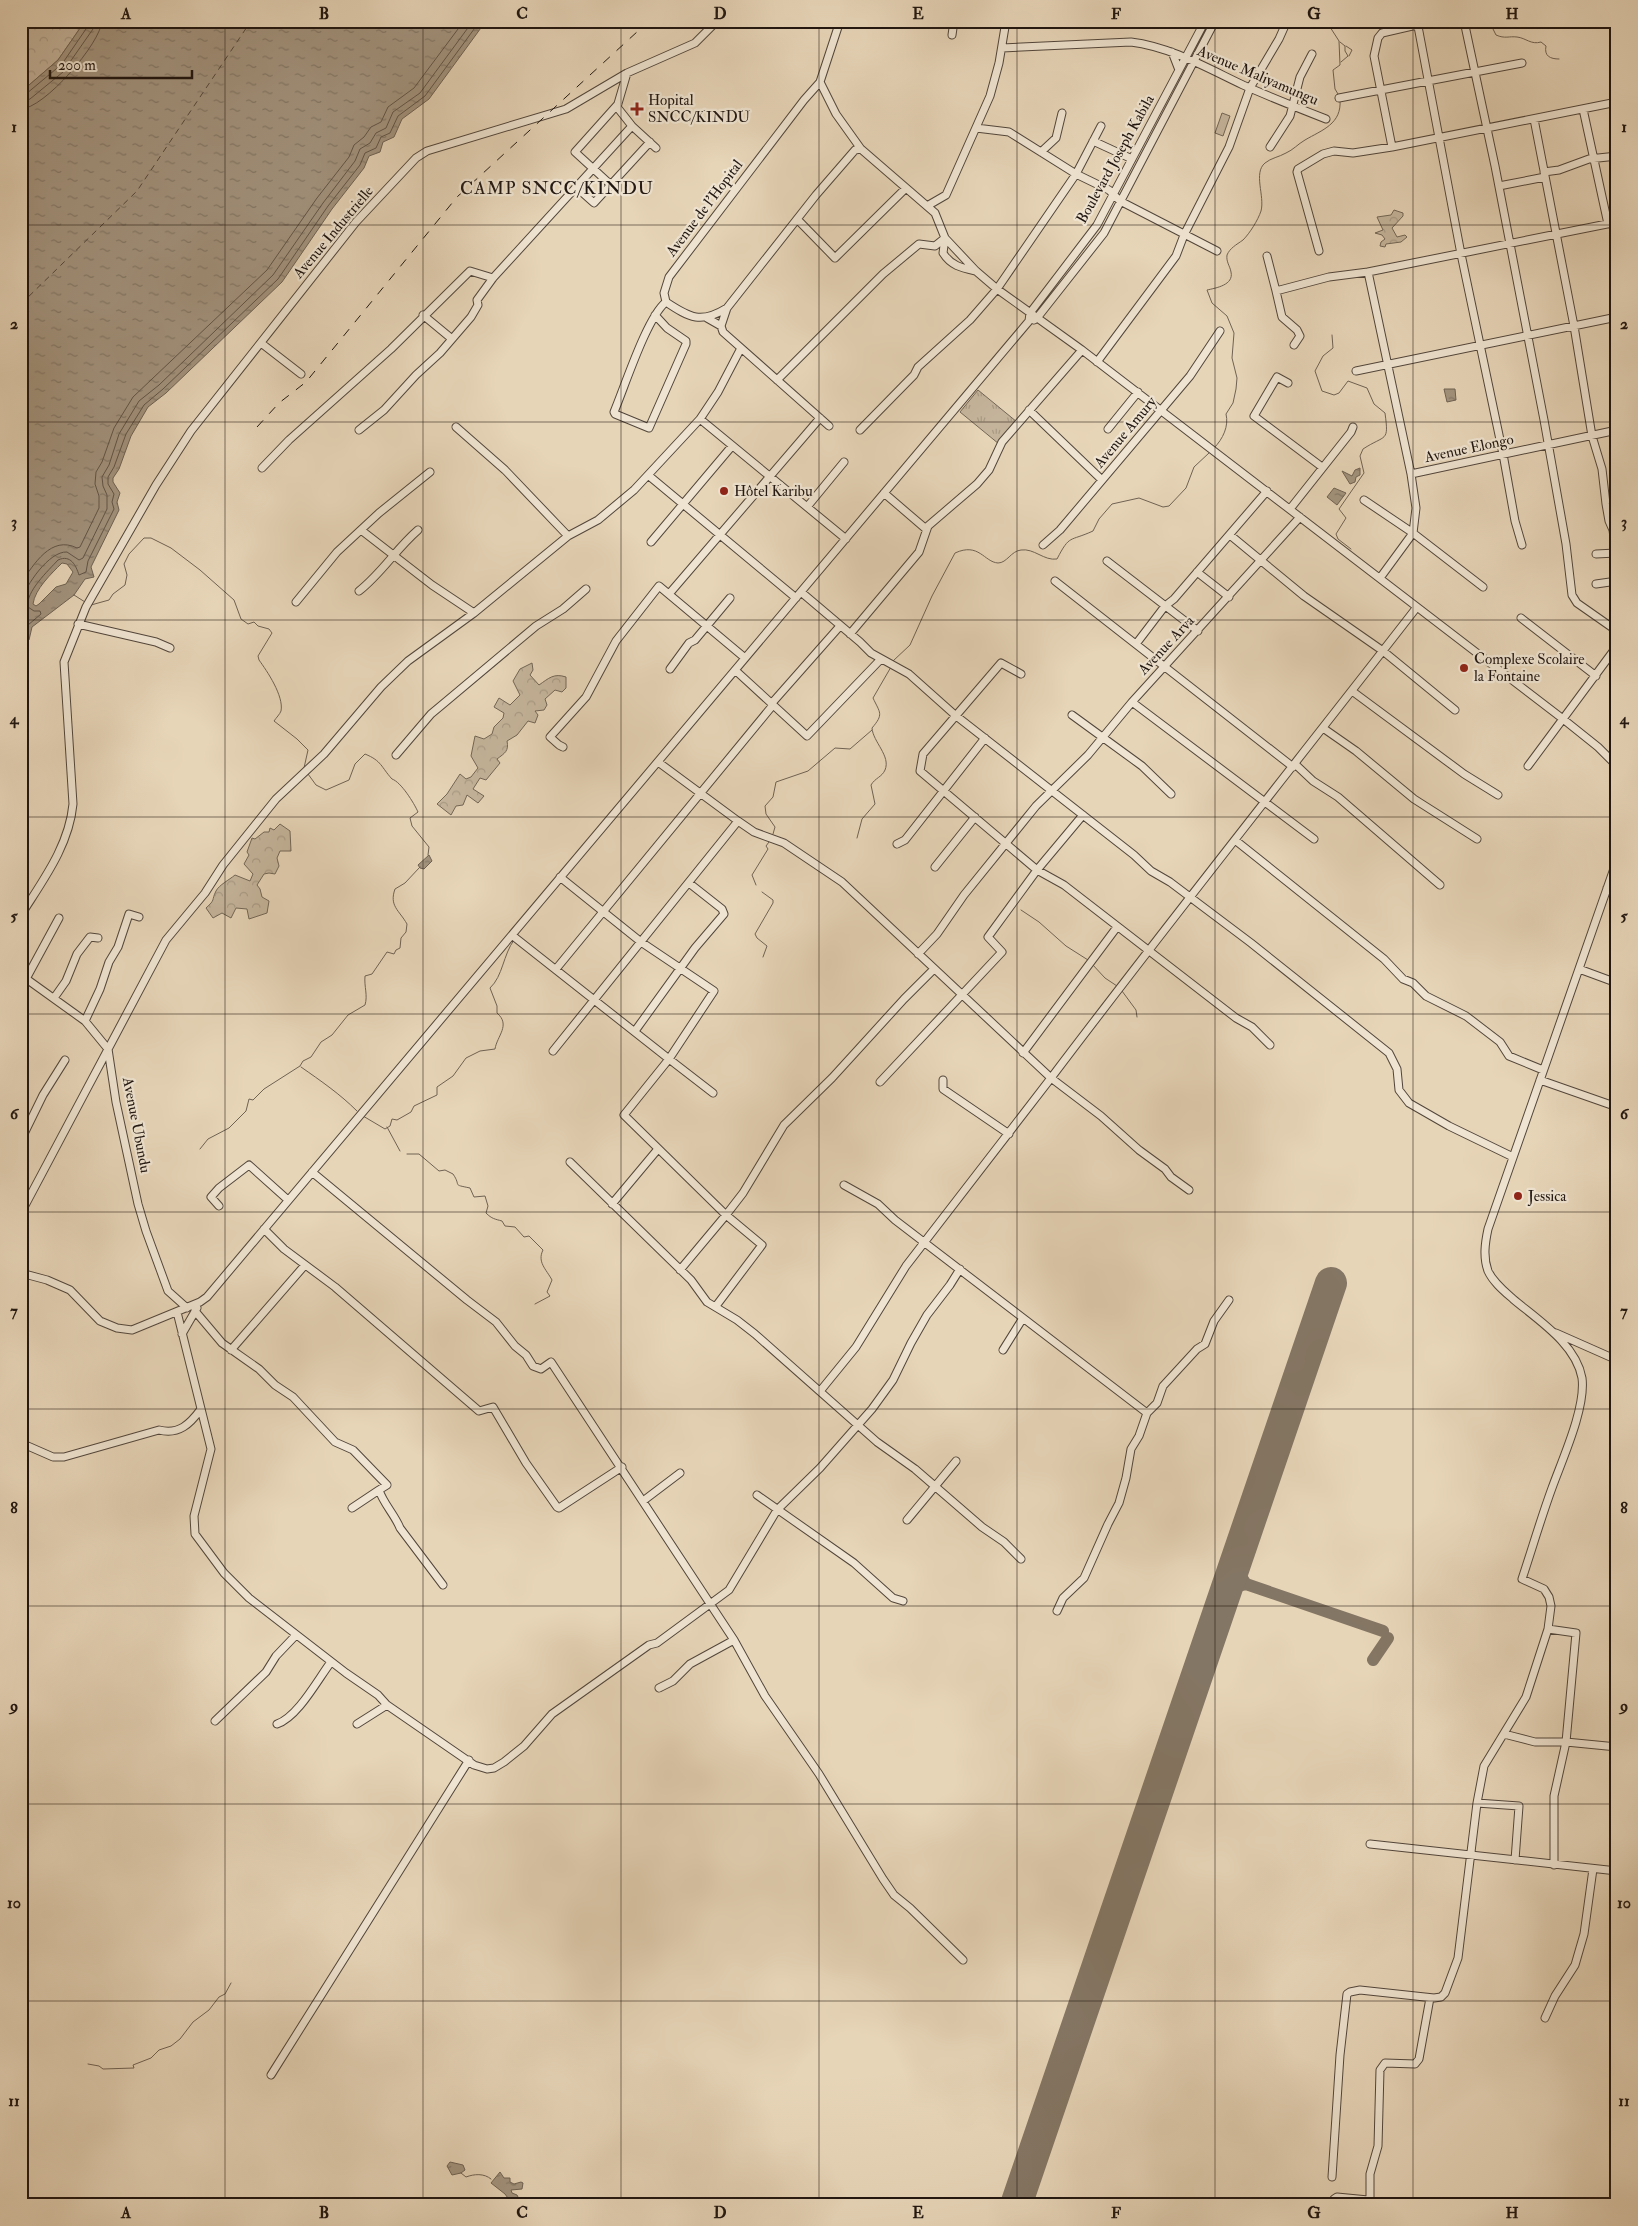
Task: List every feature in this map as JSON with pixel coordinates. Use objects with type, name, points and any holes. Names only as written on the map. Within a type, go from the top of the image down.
[{"type":"street","name":"Avenue Industrielle","points":[[21,915],[60,852],[72,817],[73,804],[64,662],[87,604],[154,489],[191,431],[356,222],[416,158],[427,151],[566,109],[627,73],[695,43],[717,21]]},
{"type":"street","points":[[840,21],[820,82],[836,114],[861,149],[935,213],[945,238],[976,271],[997,290],[1138,392],[1418,607],[1563,719],[1598,747],[1617,766]]},
{"type":"street","points":[[952,35],[954,21]]},
{"type":"street","points":[[927,206],[946,195],[990,96],[1002,48],[1006,21]]},
{"type":"street","name":"Boulevard Joseph Kabila","points":[[1030,313],[1097,225],[1205,21]]},
{"type":"street","name":"Boulevard Joseph Kabila","points":[[1037,318],[1104,232],[1215,21]]},
{"type":"street","points":[[1097,362],[1172,262],[1229,147],[1250,88],[1287,21]]},
{"type":"street","points":[[1392,147],[1374,56],[1380,35],[1417,23],[1434,21]]},
{"type":"street","points":[[1464,21],[1499,186],[1548,445],[1572,595],[1577,603],[1617,631]]},
{"type":"street","points":[[1417,23],[1461,254],[1503,454],[1515,521],[1522,545]]},
{"type":"street","name":"Avenue Maliyamungu","points":[[1002,48],[1131,42],[1148,44],[1172,52],[1250,88],[1326,119]]},
{"type":"street","points":[[1172,52],[1179,70]]},
{"type":"street","points":[[1270,147],[1290,116],[1300,77],[1312,54]]},
{"type":"street","points":[[1339,98],[1522,63]]},
{"type":"street","points":[[611,185],[575,153],[618,104],[627,73]]},
{"type":"street","name":"Avenue de l'Hopital","points":[[666,302],[664,293],[669,277],[804,100],[820,82]]},
{"type":"street","points":[[1319,250],[1297,172],[1298,169],[1323,154],[1334,151],[1353,153],[1392,147],[1617,102]]},
{"type":"street","points":[[618,104],[621,114],[656,148]]},
{"type":"street","points":[[1583,109],[1608,224]]},
{"type":"street","points":[[1041,152],[1056,138],[1062,113]]},
{"type":"street","points":[[1534,118],[1574,326],[1592,436],[1602,469],[1609,522],[1613,530],[1616,555],[1596,554]]},
{"type":"street","points":[[359,430],[384,410],[452,339],[471,317],[478,305],[477,300],[493,278],[632,126]]},
{"type":"street","points":[[860,430],[914,375],[918,368],[970,320],[997,290],[1076,174],[1101,126]]},
{"type":"street","points":[[976,128],[1009,132],[1076,174],[1109,190],[1120,201],[1217,250]]},
{"type":"street","points":[[1093,141],[1132,159]]},
{"type":"street","points":[[576,187],[594,203],[650,142]]},
{"type":"street","points":[[829,426],[723,332],[721,326],[727,308],[797,219],[854,150],[861,149]]},
{"type":"street","points":[[1499,186],[1594,159],[1617,156]]},
{"type":"street","points":[[797,219],[835,258],[906,188]]},
{"type":"street","points":[[1276,291],[1329,277],[1368,272],[1617,222]]},
{"type":"street","points":[[945,238],[943,253],[947,259],[956,266],[976,271]]},
{"type":"street","points":[[776,380],[883,274],[919,244],[935,246],[945,238]]},
{"type":"street","points":[[1267,256],[1282,318],[1297,330],[1300,336],[1294,346]]},
{"type":"street","points":[[262,468],[289,440],[391,349],[470,270],[493,278]]},
{"type":"street","points":[[1368,272],[1411,474]]},
{"type":"street","points":[[655,315],[667,328],[686,341],[686,344],[648,428],[614,412],[655,315],[666,302],[686,314],[707,318],[721,326]]},
{"type":"street","points":[[707,318],[727,308]]},
{"type":"street","points":[[1029,321],[1030,313]]},
{"type":"street","points":[[423,315],[452,339]]},
{"type":"street","points":[[1356,371],[1617,317]]},
{"type":"street","points":[[182,1334],[200,1302],[264,1229],[464,990],[513,936],[560,877],[1029,321],[1037,318]]},
{"type":"street","name":"Avenue Amury","points":[[1043,545],[1060,530],[1190,376],[1220,331]]},
{"type":"street","points":[[261,343],[301,374]]},
{"type":"street","points":[[21,1213],[170,934],[205,893],[223,865],[276,799],[305,772],[381,687],[408,661],[474,613],[568,536],[607,513],[648,475],[700,419],[718,392],[741,348]]},
{"type":"street","points":[[850,634],[919,552],[926,529],[977,484],[989,470],[1002,442],[1082,350]]},
{"type":"street","points":[[1288,383],[1276,377],[1254,416],[1322,467]]},
{"type":"street","points":[[1108,430],[1138,392]]},
{"type":"street","points":[[1029,410],[1102,480]]},
{"type":"street","points":[[669,594],[820,418]]},
{"type":"street","points":[[700,419],[846,539]]},
{"type":"street","points":[[1290,509],[1352,432],[1353,427]]},
{"type":"street","points":[[456,428],[505,470],[568,536]]},
{"type":"street","name":"Avenue Elongo","points":[[1380,578],[1413,533],[1416,508],[1411,474],[1617,430]]},
{"type":"street","points":[[651,542],[732,446]]},
{"type":"street","points":[[806,507],[844,462]]},
{"type":"street","points":[[296,602],[337,552],[430,472]]},
{"type":"street","points":[[648,475],[796,598]]},
{"type":"street","points":[[1136,644],[1165,606],[1174,599],[1267,491]]},
{"type":"street","points":[[884,493],[926,529]]},
{"type":"street","points":[[1364,500],[1413,533],[1483,587]]},
{"type":"street","name":"Avenue Arva","points":[[918,954],[938,934],[964,894],[1051,790],[1088,755],[1132,702],[1300,517]]},
{"type":"street","points":[[361,530],[432,586],[474,613]]},
{"type":"street","points":[[359,591],[376,578],[407,540],[418,530]]},
{"type":"street","points":[[1230,535],[1304,596],[1383,651],[1456,710]]},
{"type":"street","points":[[1107,561],[1198,631]]},
{"type":"street","points":[[1197,572],[1229,597]]},
{"type":"street","points":[[1055,581],[1294,766],[1338,797],[1440,885]]},
{"type":"street","points":[[1596,584],[1617,581]]},
{"type":"street","points":[[564,747],[550,737],[586,697],[616,641],[659,586],[746,658]]},
{"type":"street","points":[[396,755],[431,714],[528,632],[563,609],[586,589]]},
{"type":"street","points":[[801,592],[884,661],[910,674],[955,715],[1134,855],[1151,871],[1191,897],[1389,1053],[1397,1069],[1399,1090],[1409,1103],[1449,1126],[1513,1157]]},
{"type":"street","points":[[670,669],[689,644],[730,598]]},
{"type":"street","points":[[820,1390],[856,1347],[906,1266],[926,1243],[1147,951],[1418,607]]},
{"type":"street","points":[[1521,618],[1596,676]]},
{"type":"street","points":[[78,624],[156,642],[170,648]]},
{"type":"street","points":[[556,970],[772,704],[840,626]]},
{"type":"street","points":[[1528,766],[1617,646]]},
{"type":"street","points":[[735,670],[772,704],[786,714],[805,735],[808,735],[884,661]]},
{"type":"street","points":[[1021,674],[1008,665],[1001,663],[923,754],[920,770],[1037,870],[1064,885],[1147,951],[1175,969],[1236,1018],[1252,1027],[1270,1045]]},
{"type":"street","points":[[1352,691],[1464,774],[1498,795]]},
{"type":"street","points":[[1132,702],[1314,839]]},
{"type":"street","points":[[1072,715],[1142,766],[1171,794]]},
{"type":"street","points":[[1323,728],[1356,751],[1414,799],[1477,839]]},
{"type":"street","points":[[897,844],[905,840],[985,738]]},
{"type":"street","points":[[658,762],[754,832],[784,843],[842,882],[1023,1053],[1189,1190]]},
{"type":"street","points":[[880,1082],[1002,952],[988,938],[1037,870],[1083,815]]},
{"type":"street","points":[[935,866],[975,817]]},
{"type":"street","points":[[553,1051],[738,821]]},
{"type":"street","points":[[1235,840],[1384,958],[1403,979],[1413,983],[1426,996],[1466,1016],[1500,1042],[1509,1056],[1543,1070]]},
{"type":"street","points":[[1332,2177],[1340,2055],[1348,1994],[1360,1990],[1430,1998],[1442,1997],[1445,1993],[1458,1958],[1477,1803],[1484,1766],[1526,1697],[1548,1629],[1551,1606],[1549,1597],[1544,1589],[1522,1579],[1580,1403],[1582,1379],[1568,1348],[1499,1286],[1489,1271],[1485,1256],[1488,1229],[1617,860]]},
{"type":"street","points":[[560,877],[640,942],[714,991],[669,1058],[624,1115],[726,1215],[762,1245],[716,1306]]},
{"type":"street","points":[[635,1031],[680,968],[724,914],[722,909],[689,883]]},
{"type":"street","points":[[1607,888],[1617,892]]},
{"type":"street","points":[[85,1021],[100,989],[109,962],[118,947],[129,914],[139,917]]},
{"type":"street","points":[[21,988],[24,977],[58,918]]},
{"type":"street","points":[[1023,1053],[1117,927]]},
{"type":"street","points":[[513,936],[713,1093]]},
{"type":"street","points":[[54,998],[66,981],[78,954],[90,937],[98,938]]},
{"type":"street","points":[[680,1270],[743,1194],[784,1125],[832,1078],[904,998],[934,969]]},
{"type":"street","points":[[1579,969],[1617,983]]},
{"type":"street","points":[[24,977],[85,1021],[108,1049]]},
{"type":"street","name":"Avenue Ubundu","points":[[108,1049],[116,1102],[143,1222],[168,1291],[187,1308]]},
{"type":"street","points":[[21,1140],[43,1095],[64,1060]]},
{"type":"street","points":[[943,1080],[943,1089],[1009,1134]]},
{"type":"street","points":[[1540,1080],[1616,1106]]},
{"type":"street","points":[[612,1204],[658,1149]]},
{"type":"street","points":[[570,1162],[691,1280],[705,1300],[754,1334],[878,1442],[915,1469],[982,1527],[1004,1542],[1021,1559]]},
{"type":"street","points":[[219,1206],[211,1197],[219,1188],[249,1165],[288,1200]]},
{"type":"street","points":[[312,1172],[462,1297],[497,1323],[515,1346],[526,1355],[533,1366],[541,1369],[551,1362],[622,1467],[734,1640],[765,1696],[819,1774],[894,1895],[910,1908],[963,1960]]},
{"type":"street","points":[[844,1185],[878,1204],[1147,1413]]},
{"type":"street","points":[[264,1229],[284,1249],[335,1288],[479,1411],[492,1408],[556,1507],[559,1508],[622,1467]]},
{"type":"street","points":[[231,1350],[306,1264]]},
{"type":"street","points":[[177,1312],[208,1433],[211,1454],[206,1465],[194,1516],[195,1534],[224,1573],[241,1590],[296,1635],[378,1695],[387,1705],[474,1765],[486,1769],[494,1768],[504,1762],[524,1746],[552,1714],[649,1645],[657,1643],[729,1590],[777,1510],[820,1468],[895,1377],[927,1315],[960,1269]]},
{"type":"street","points":[[21,1273],[47,1280],[70,1290],[96,1318],[117,1328],[132,1330],[200,1302]]},
{"type":"street","points":[[1056,1611],[1063,1598],[1084,1578],[1108,1524],[1119,1505],[1126,1478],[1130,1449],[1139,1436],[1147,1413],[1157,1403],[1163,1386],[1197,1349],[1205,1344],[1214,1321],[1229,1300]]},
{"type":"street","points":[[195,1311],[212,1334],[259,1369],[275,1385],[293,1397],[335,1442],[353,1450],[387,1485],[352,1508]]},
{"type":"street","points":[[1003,1350],[1023,1318]]},
{"type":"street","points":[[1551,1331],[1617,1360]]},
{"type":"street","points":[[1574,1358],[1576,1350],[1586,1346]]},
{"type":"street","points":[[21,1443],[54,1457],[64,1457],[159,1430],[169,1433],[181,1430],[193,1421],[201,1409]]},
{"type":"street","points":[[907,1520],[956,1461]]},
{"type":"street","points":[[643,1501],[680,1474]]},
{"type":"street","points":[[379,1490],[397,1518],[400,1528],[443,1585]]},
{"type":"street","points":[[757,1495],[854,1563],[893,1598],[903,1601]]},
{"type":"street","points":[[1548,1629],[1576,1633],[1566,1742],[1554,1796],[1554,1865]]},
{"type":"street","points":[[215,1721],[266,1672],[276,1656],[296,1635]]},
{"type":"street","points":[[659,1688],[673,1681],[690,1664],[734,1640]]},
{"type":"street","points":[[277,1724],[289,1717],[298,1708],[331,1662]]},
{"type":"street","points":[[357,1724],[387,1705]]},
{"type":"street","points":[[1504,1734],[1535,1742],[1566,1742],[1617,1748]]},
{"type":"street","points":[[271,2075],[469,1760]]},
{"type":"street","points":[[1477,1803],[1519,1806],[1514,1860]]},
{"type":"street","points":[[1370,1844],[1617,1871]]},
{"type":"street","points":[[1545,2018],[1554,1996],[1575,1965],[1584,1934],[1593,1869]]},
{"type":"street","points":[[1333,2205],[1334,2199],[1338,2198],[1368,2200],[1370,2198],[1370,2174],[1378,2146],[1380,2070],[1385,2063],[1410,2065],[1415,2064],[1419,2059],[1430,1998]]},
{"type":"green space","points":[[21,21],[85,21],[58,60],[21,92]]},
{"type":"green space","points":[[1222,113],[1230,116],[1223,136],[1215,133]]},
{"type":"green space","points":[[1394,210],[1403,213],[1403,216],[1392,228],[1397,237],[1405,235],[1407,237],[1401,242],[1386,244],[1385,247],[1380,246],[1381,242],[1385,239],[1382,235],[1375,233],[1383,230],[1377,217],[1391,215]]},
{"type":"green space","points":[[978,390],[1017,422],[999,444],[960,412]]},
{"type":"green space","points":[[532,663],[533,670],[530,675],[539,685],[552,677],[562,676],[566,677],[566,688],[562,692],[555,690],[545,699],[547,705],[544,710],[535,711],[538,715],[535,723],[528,721],[517,735],[507,741],[506,751],[497,759],[500,763],[486,780],[480,778],[473,789],[484,796],[478,803],[467,795],[463,805],[456,806],[451,815],[437,804],[447,794],[460,774],[466,779],[471,777],[478,768],[471,756],[475,736],[484,739],[492,734],[494,727],[503,718],[504,713],[494,707],[499,698],[510,705],[520,695],[513,681],[520,669]]},
{"type":"green space","points":[[280,824],[290,831],[291,851],[280,851],[277,858],[279,866],[275,874],[264,874],[257,885],[262,897],[269,901],[267,913],[249,919],[247,909],[236,908],[231,918],[222,913],[213,918],[206,908],[219,887],[235,875],[250,881],[253,874],[244,864],[249,855],[247,852],[252,838],[255,839],[264,832],[269,832],[270,828],[274,830]]},
{"type":"water","points":[[85,21],[486,21],[429,99],[402,119],[394,137],[383,142],[380,152],[369,156],[364,168],[332,209],[282,282],[166,393],[148,407],[131,436],[119,469],[113,478],[113,482],[120,493],[117,502],[119,510],[91,567],[94,577],[85,579],[74,595],[32,627],[29,640],[21,641],[21,92],[58,60]],"holes":[[[62,563],[67,564],[73,572],[66,584],[56,587],[36,606],[33,604],[34,598],[44,582]]]},
{"type":"water","points":[[1444,389],[1455,389],[1456,400],[1447,402]]},
{"type":"water","points":[[1360,468],[1360,475],[1356,477],[1355,482],[1350,484],[1342,471],[1352,476],[1355,470]]},
{"type":"water","points":[[1334,488],[1346,493],[1337,505],[1327,497]]},
{"type":"water","points":[[429,855],[432,861],[424,869],[420,868],[418,865]]},
{"type":"water","points":[[450,2162],[463,2165],[465,2170],[452,2175],[447,2166]]},
{"type":"water","points":[[500,2172],[504,2178],[510,2178],[510,2182],[514,2184],[523,2183],[522,2189],[511,2190],[512,2193],[517,2195],[522,2205],[513,2205],[505,2194],[491,2183]]},
{"type":"water","points":[[73,2199],[85,2199],[95,2205],[60,2205]]},
{"type":"waterway","points":[[1330,21],[1330,27],[1339,41],[1340,65],[1333,70],[1335,89],[1338,94]]},
{"type":"waterway","points":[[1489,21],[1496,35],[1520,38],[1534,43],[1541,42],[1546,46],[1548,56],[1559,59]]},
{"type":"waterway","points":[[1340,42],[1345,46],[1348,56],[1341,62]]},
{"type":"waterway","points":[[1346,46],[1352,50],[1349,56]]},
{"type":"waterway","points":[[1214,448],[1220,441],[1227,423],[1226,414],[1233,403],[1237,378],[1232,358],[1234,333],[1227,316],[1212,303],[1207,290],[1224,285],[1230,280],[1231,272],[1227,255],[1232,248],[1246,237],[1260,215],[1262,205],[1260,173],[1262,167],[1267,161],[1289,152],[1330,125],[1338,115],[1340,100]]},
{"type":"waterway","points":[[1332,335],[1333,348],[1323,356],[1315,371],[1322,391],[1334,395],[1339,393],[1348,381],[1367,388],[1374,404],[1385,413],[1386,423],[1386,434],[1384,437],[1363,449],[1360,456],[1364,473],[1339,509],[1346,518],[1336,534],[1338,539],[1351,549]]},
{"type":"waterway","points":[[893,661],[910,645],[932,596],[955,553],[963,550],[975,551],[998,563],[1004,561],[1014,552],[1021,550],[1057,559],[1068,542],[1093,531],[1099,519],[1112,504],[1139,498],[1163,507],[1169,506],[1186,488],[1194,467],[1209,453]]},
{"type":"waterway","points":[[91,605],[109,600],[113,594],[125,585],[127,575],[124,564],[129,554],[144,538],[151,538],[171,548],[200,570],[234,600],[241,619],[248,624],[254,622],[258,626],[269,629],[272,633],[258,656],[280,698],[281,711],[274,721],[308,750],[304,768]]},
{"type":"waterway","points":[[74,595],[85,602]]},
{"type":"waterway","points":[[857,838],[862,819],[875,804],[871,785],[884,772],[886,765],[884,754],[872,728],[878,720],[880,713],[873,698],[891,667]]},
{"type":"waterway","points":[[773,834],[775,827],[766,814],[765,806],[773,797],[776,782],[808,771],[835,748],[850,749],[872,730]]},
{"type":"waterway","points":[[308,774],[316,785],[326,790],[349,780],[355,764],[365,754],[375,759],[392,779],[403,788],[416,808],[418,812],[410,818],[412,826],[429,847],[428,855]]},
{"type":"waterway","points":[[756,885],[752,875],[768,849],[766,846],[769,842]]},
{"type":"waterway","points":[[200,1149],[208,1139],[229,1128],[246,1111],[249,1099],[253,1100],[264,1089],[300,1066],[303,1061],[311,1057],[321,1042],[332,1035],[348,1015],[365,1005],[365,976],[372,974],[387,952],[394,954],[400,948],[401,938],[406,932],[407,924],[394,904],[393,895],[395,889],[405,883],[420,867]]},
{"type":"waterway","points":[[762,892],[773,900],[755,934],[767,946],[763,957]]},
{"type":"waterway","points":[[1021,910],[1039,922],[1066,946],[1088,960]]},
{"type":"waterway","points":[[363,1116],[385,1129],[390,1126],[392,1119],[397,1120],[411,1112],[414,1106],[437,1095],[437,1087],[453,1076],[466,1058],[480,1051],[495,1049],[502,1031],[503,1022],[497,1013],[497,1006],[490,988],[498,978],[507,952],[514,940]]},
{"type":"waterway","points":[[1092,964],[1105,978],[1117,986]]},
{"type":"waterway","points":[[1122,991],[1136,1010],[1137,1017]]},
{"type":"waterway","points":[[301,1067],[337,1093],[357,1111]]},
{"type":"waterway","points":[[387,1127],[400,1151]]},
{"type":"waterway","points":[[407,1154],[419,1154],[439,1171],[445,1170],[453,1174],[458,1184],[470,1188],[474,1197],[485,1196],[488,1206],[486,1213],[488,1215],[502,1221],[505,1226],[515,1227],[524,1237],[529,1236],[543,1250],[541,1254],[542,1262],[552,1280],[547,1292],[550,1296],[535,1304]]},
{"type":"waterway","points":[[88,2064],[99,2066],[103,2069],[134,2068],[133,2065],[151,2058],[159,2050],[171,2046],[180,2039],[193,2022],[209,2010],[219,1997],[225,1994],[231,1983]]},
{"type":"waterway","points":[[461,2173],[466,2177],[479,2175],[491,2179]]},
{"type":"ferry route","points":[[21,304],[137,191],[251,21]]},
{"type":"taxiway","points":[[1236,1561],[1237,1571],[1246,1584]]},
{"type":"taxiway","points":[[1223,1597],[1231,1588],[1246,1584],[1383,1631]]},
{"type":"taxiway","points":[[1373,1660],[1388,1638]]},
{"type":"runway","points":[[1016,2205],[1331,1283]]},
{"type":"railway","points":[[257,427],[279,403],[306,382],[457,197],[638,31],[645,21]]},
{"type":"place","name":"Hopital SNCC/KINDU","points":[[637,109]]},
{"type":"place","name":"Hôtel Karibu","points":[[724,491]]},
{"type":"place","name":"Complexe Scolaire la Fontaine","points":[[1464,668]]},
{"type":"place","name":"Jessica","points":[[1518,1196]]},
{"type":"district","name":"CAMP SNCC/KINDU","points":[[557,188]]}]
